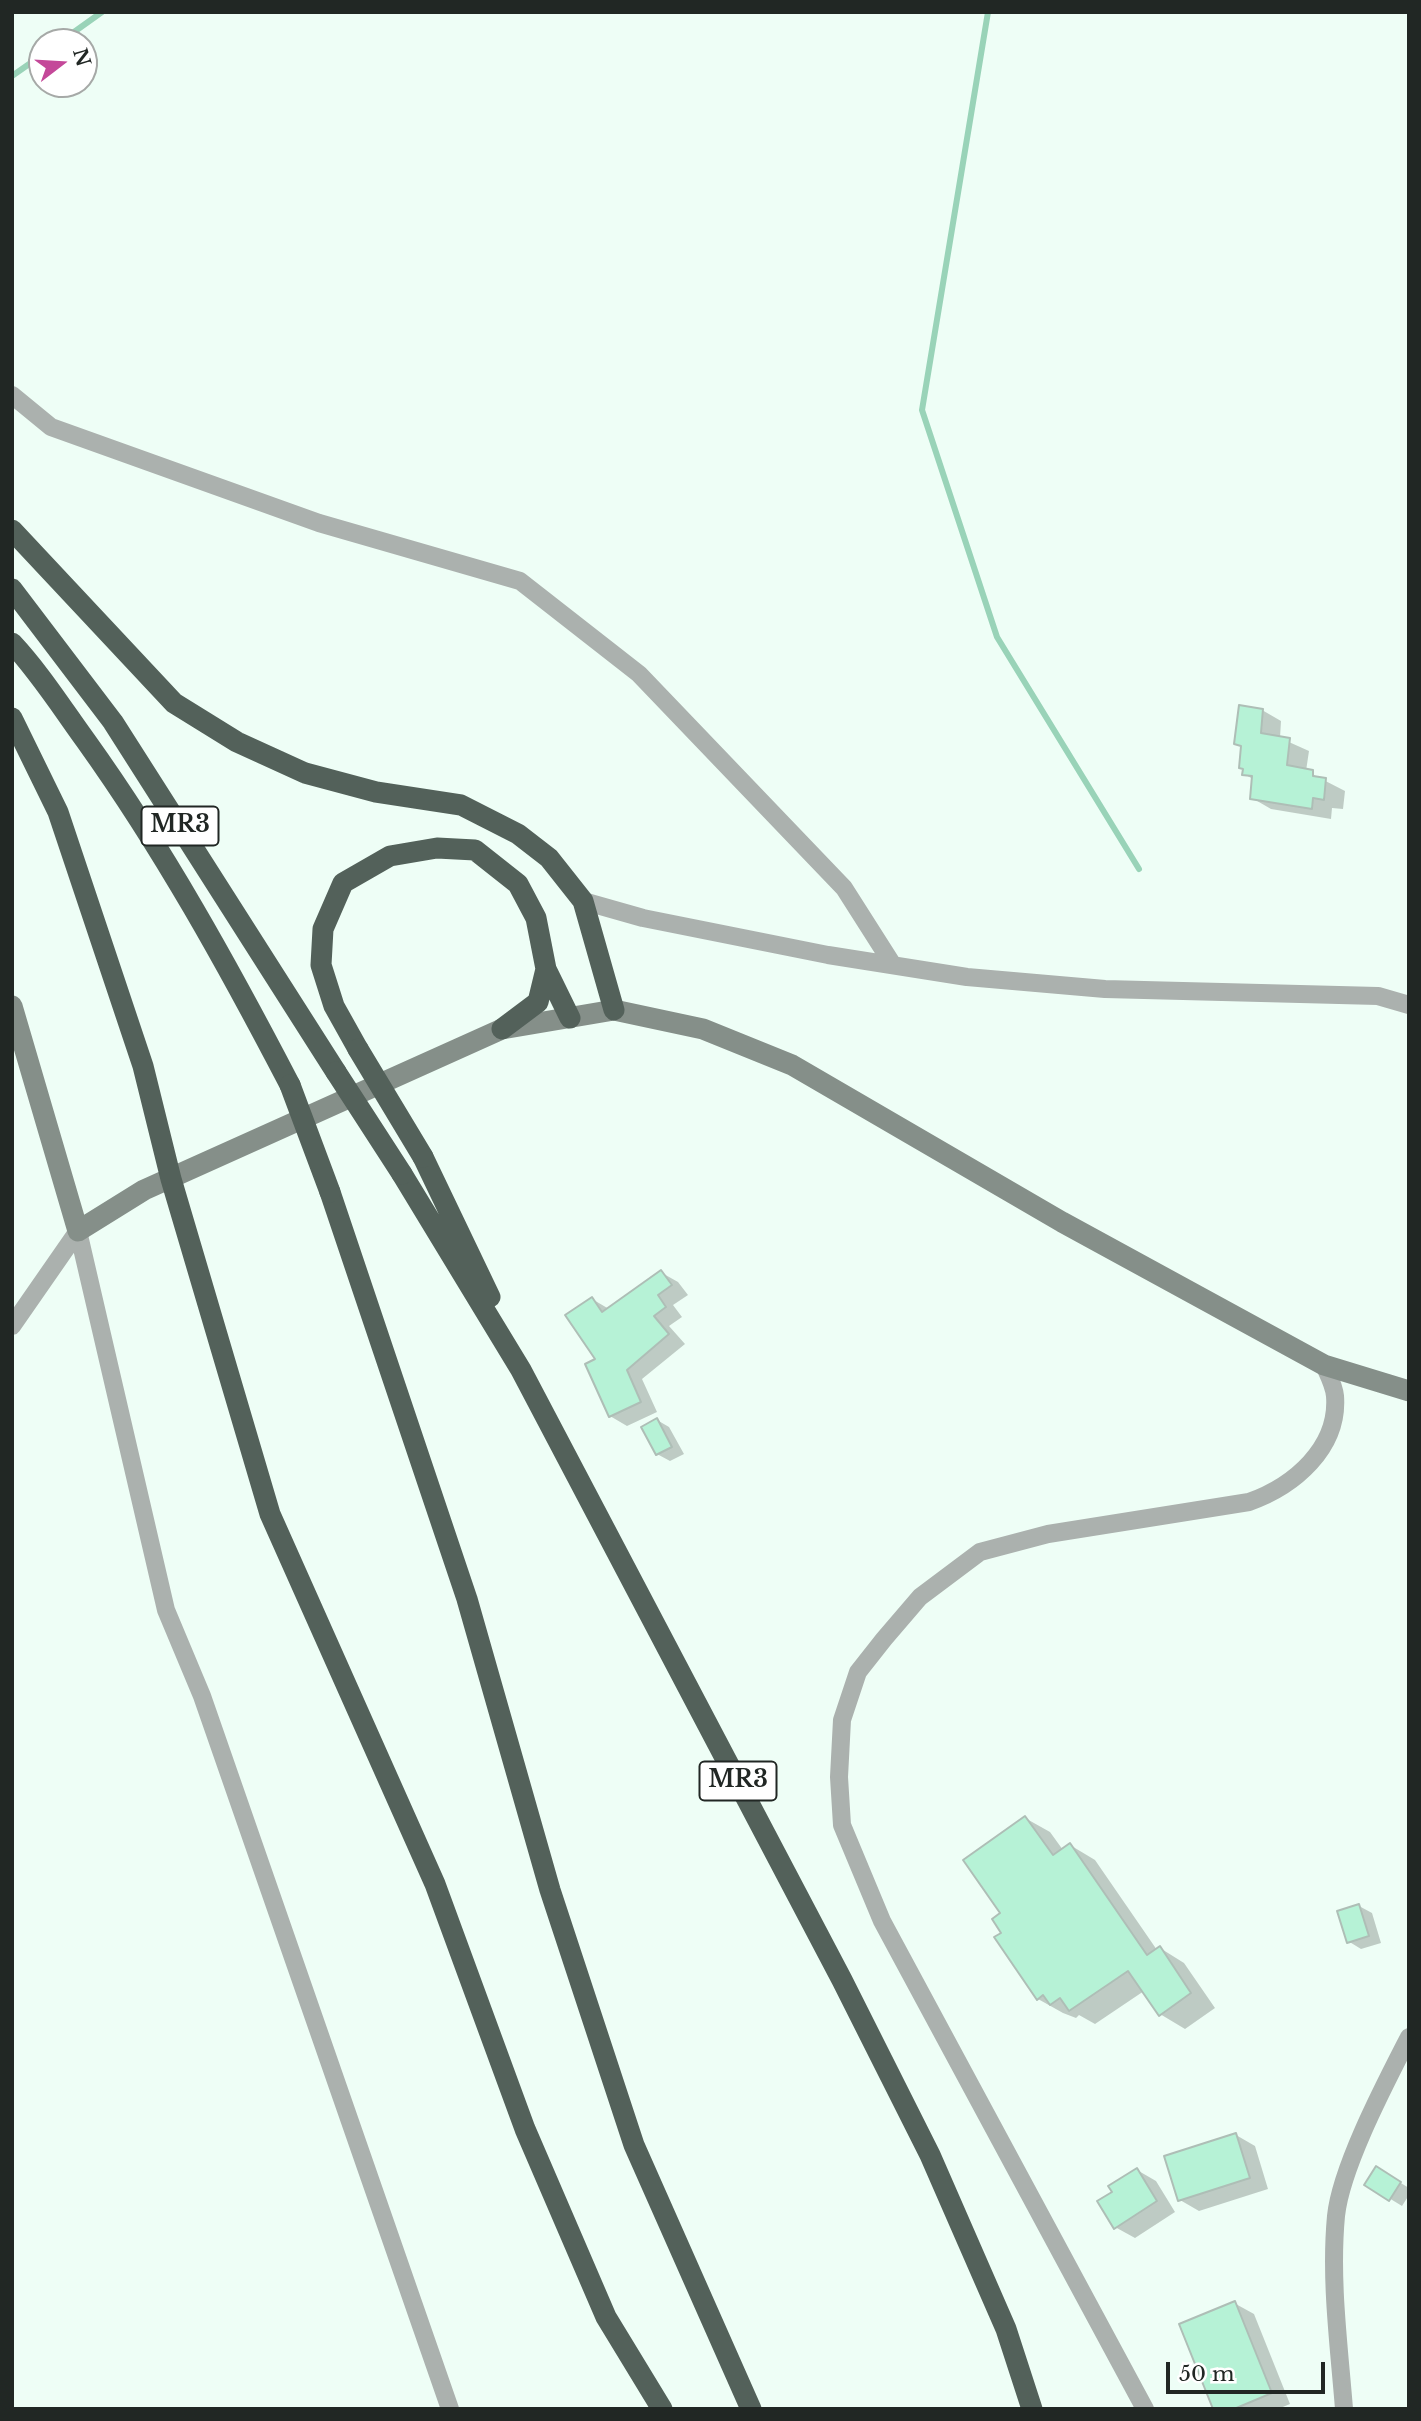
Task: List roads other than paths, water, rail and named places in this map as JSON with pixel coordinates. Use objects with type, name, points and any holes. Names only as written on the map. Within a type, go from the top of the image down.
[{"type":"highway","points":[[12,530],[174,703],[237,742],[305,773],[376,792],[461,805],[519,834],[549,858],[583,901],[614,1010]]},
{"type":"highway","name":"MR3","points":[[12,589],[113,722],[402,1174],[521,1370],[836,1968],[930,2155],[1006,2329],[1032,2409]]},
{"type":"highway","name":"MR3","points":[[12,643],[30,662],[103,764],[210,932],[290,1085],[330,1192],[467,1599],[550,1890],[634,2145],[751,2409]]},
{"type":"highway","points":[[12,718],[58,812],[143,1066],[171,1179],[270,1514],[435,1884],[525,2129],[606,2317],[662,2409]]},
{"type":"highway","points":[[521,1370],[464,1238],[423,1157],[334,1006],[321,965],[323,929],[343,883],[390,856],[437,848],[475,850],[519,884],[536,918],[546,969],[570,1018]]},
{"type":"highway","points":[[502,1029],[538,1002],[546,969]]},
{"type":"main road","points":[[12,1006],[78,1231],[145,1190],[502,1029],[614,1010],[703,1029],[792,1065],[1062,1222],[1324,1365],[1409,1391]]},
{"type":"street","points":[[12,395],[51,427],[319,523],[520,581],[648,684],[844,888],[892,965]]},
{"type":"street","points":[[583,901],[643,918],[967,977],[1105,989],[1378,996],[1409,1005]]},
{"type":"street","points":[[12,1326],[78,1231]]},
{"type":"street","points":[[78,1231],[166,1610],[202,1696],[450,2409]]},
{"type":"street","points":[[1145,2409],[882,1921],[842,1825],[839,1777],[842,1720],[858,1672],[884,1639],[920,1597],[980,1552],[1048,1534],[1249,1502],[1273,1493],[1303,1472],[1324,1444],[1335,1419],[1335,1393],[1324,1365]]},
{"type":"street","points":[[1344,2409],[1335,2301],[1336,2213],[1349,2169],[1409,2037]]},
{"type":"waterway","points":[[80,28],[102,12]]},
{"type":"waterway","points":[[988,12],[922,410],[997,637],[1139,869]]},
{"type":"waterway","points":[[12,76],[28,65]]}]
